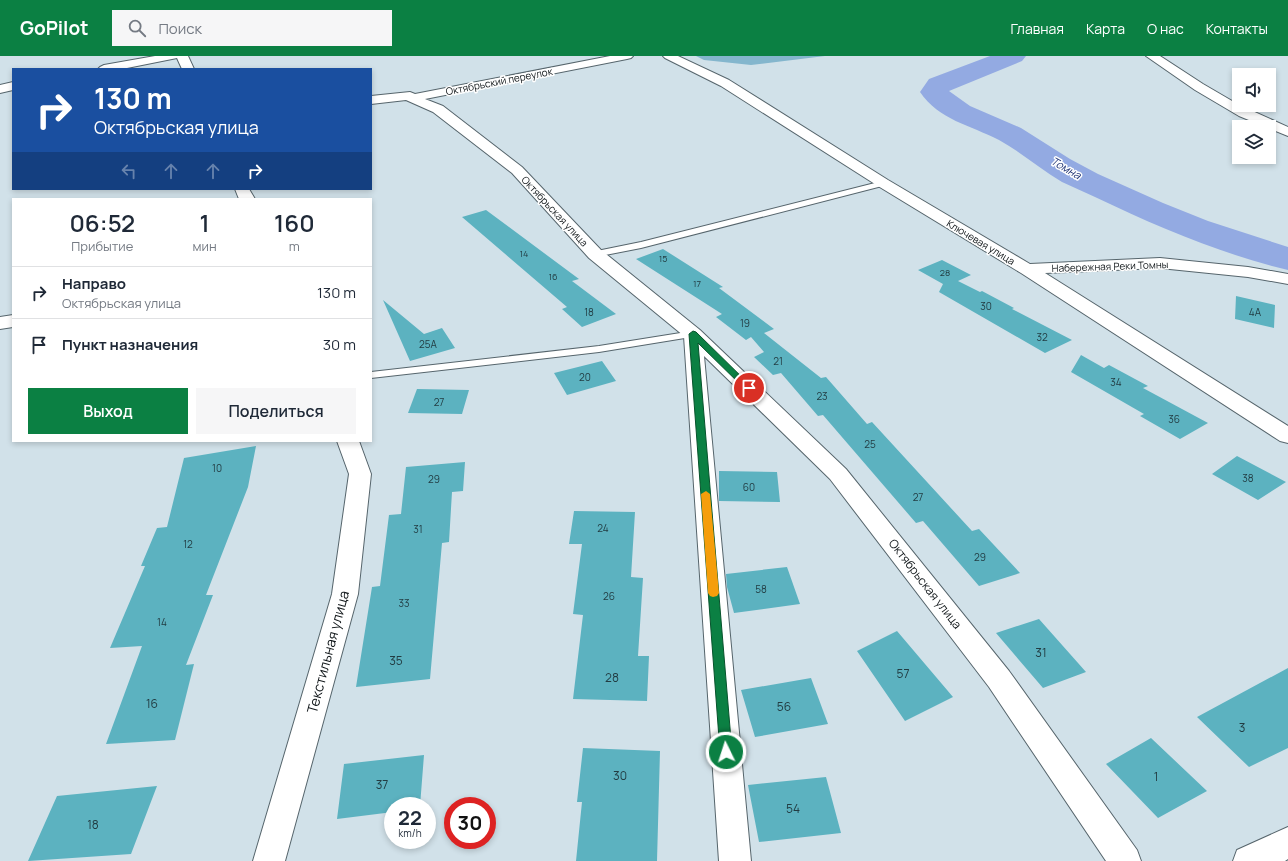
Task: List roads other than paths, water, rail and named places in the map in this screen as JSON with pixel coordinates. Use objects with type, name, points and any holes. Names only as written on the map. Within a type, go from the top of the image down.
[{"type":"street","points":[[109,68],[173,56]]},
{"type":"street","points":[[182,56],[188,68]]},
{"type":"street","name":"Октябрьский переулок","points":[[372,100],[397,96],[410,96],[411,98],[452,91],[627,56]]},
{"type":"street","name":"Ключевая улица","points":[[669,56],[725,83],[883,182],[1027,269],[1288,436]]},
{"type":"street","points":[[1152,56],[1199,87],[1244,113],[1288,132]]},
{"type":"street","points":[[0,89],[12,86]]},
{"type":"street","name":"Октябрьская улица","points":[[411,98],[438,109],[517,170],[595,254],[693,334],[838,474],[999,679],[1125,861]]},
{"type":"street","name":"Набережная Реки Томны","points":[[1027,269],[1160,263],[1248,272],[1288,279]]},
{"type":"street","points":[[0,323],[12,321]]},
{"type":"street","points":[[693,334],[735,861]]},
{"type":"street","name":"Текстильная улица","points":[[269,861],[345,594],[360,474],[348,442]]},
{"type":"street","points":[[1249,861],[1288,844]]},
{"type":"lane","points":[[595,254],[641,245],[883,182]]},
{"type":"lane","points":[[372,375],[599,349],[693,334]]},
{"type":"waterway","name":"Томна","points":[[1013,56],[939,85],[934,92],[950,107],[960,113],[1010,134],[1059,166],[1086,181],[1151,211],[1196,229],[1241,245],[1288,259]]}]
